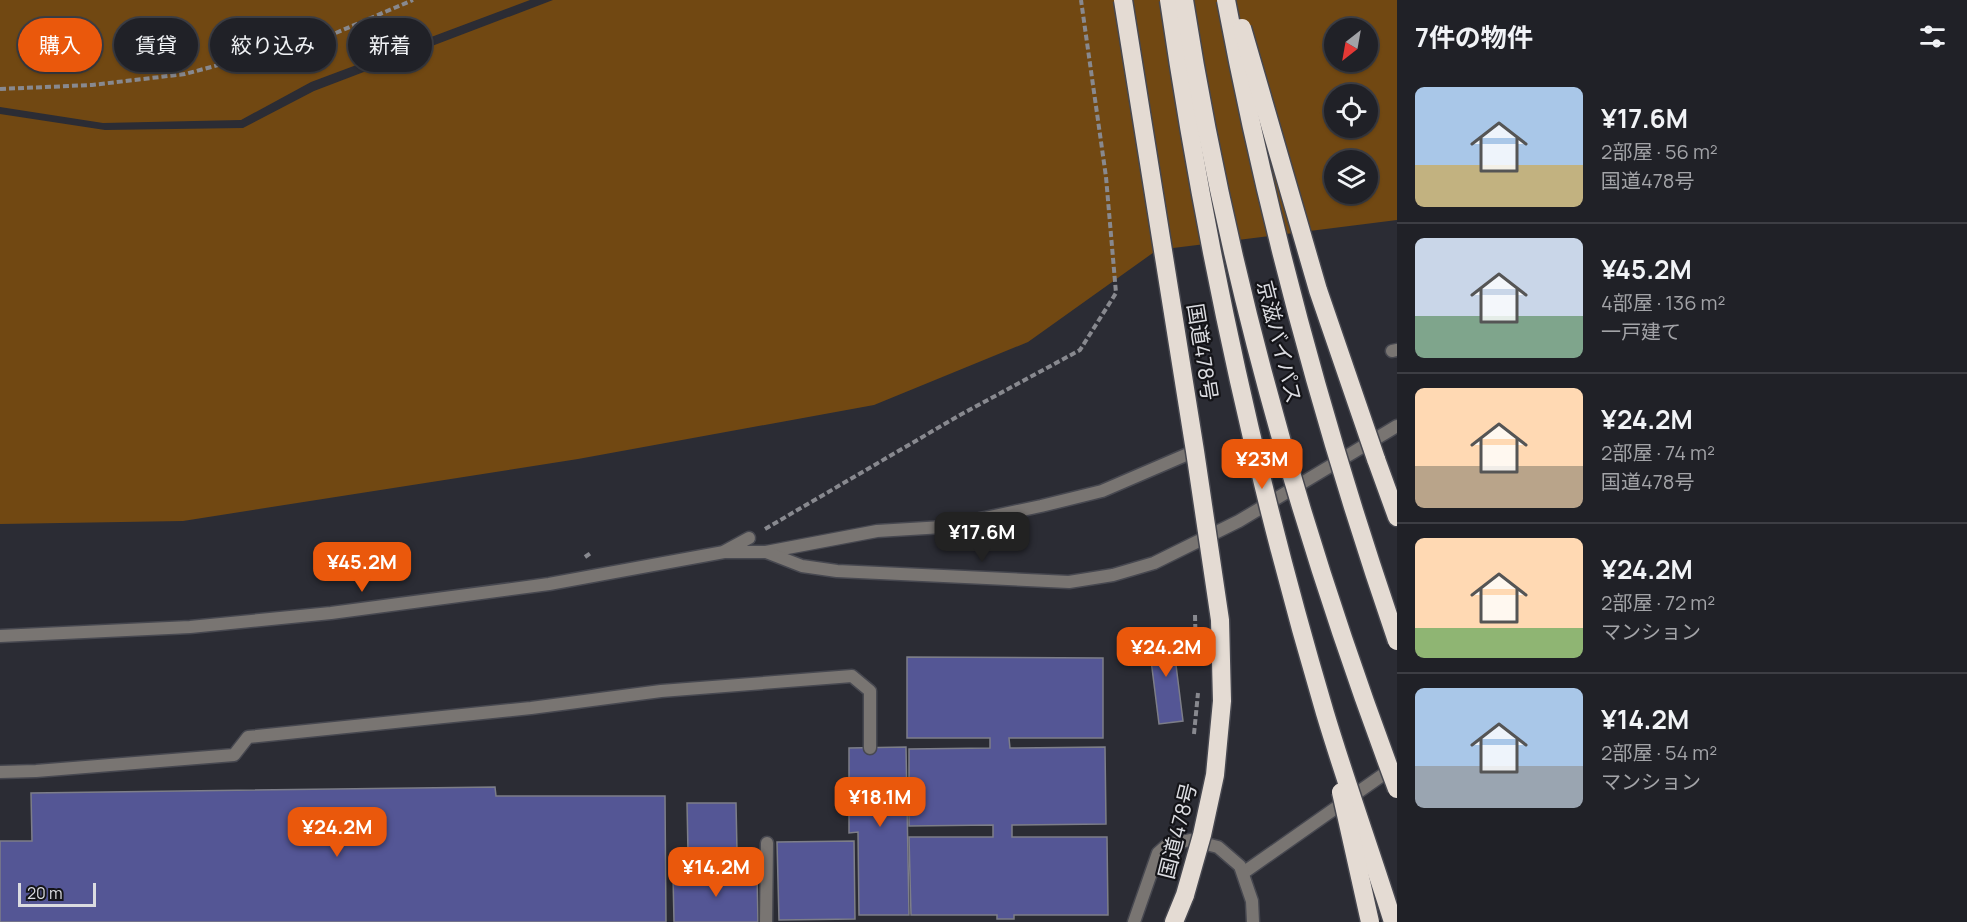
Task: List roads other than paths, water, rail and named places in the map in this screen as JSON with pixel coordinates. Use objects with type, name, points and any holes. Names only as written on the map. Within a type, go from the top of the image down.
[{"type":"highway","name":"国道478号","points":[[1123,0],[1220,620],[1222,700],[1215,775],[1202,835],[1185,895],[1174,922]]},
{"type":"highway","points":[[1169,0],[1197,172],[1224,314],[1262,479],[1326,713],[1393,922],[1397,918]]},
{"type":"highway","name":"京滋バイパス","points":[[1184,0],[1215,168],[1245,301],[1278,427],[1324,580],[1397,789]]},
{"type":"highway","name":"京滋バイパス","points":[[1226,0],[1239,69],[1310,364],[1397,641]]},
{"type":"highway","points":[[1234,0],[1318,290],[1397,518]]},
{"type":"highway","points":[[1326,713],[1350,838],[1370,922]]},
{"type":"street","points":[[766,552],[802,566],[837,571],[1070,582],[1113,574],[1154,563],[1239,521],[1397,426]]},
{"type":"street","points":[[0,636],[190,627],[331,613],[549,584],[724,552],[766,552],[876,531],[943,527],[1102,491],[1195,451]]},
{"type":"street","points":[[724,552],[749,538]]},
{"type":"street","points":[[0,772],[234,755],[248,737],[531,708],[661,691],[852,676],[870,691],[870,748]]},
{"type":"street","points":[[1243,873],[1397,765]]},
{"type":"street","points":[[1134,922],[1158,853],[1167,845],[1190,840],[1218,847],[1240,866],[1252,901],[1253,922]]},
{"type":"street","points":[[766,922],[767,843]]}]
